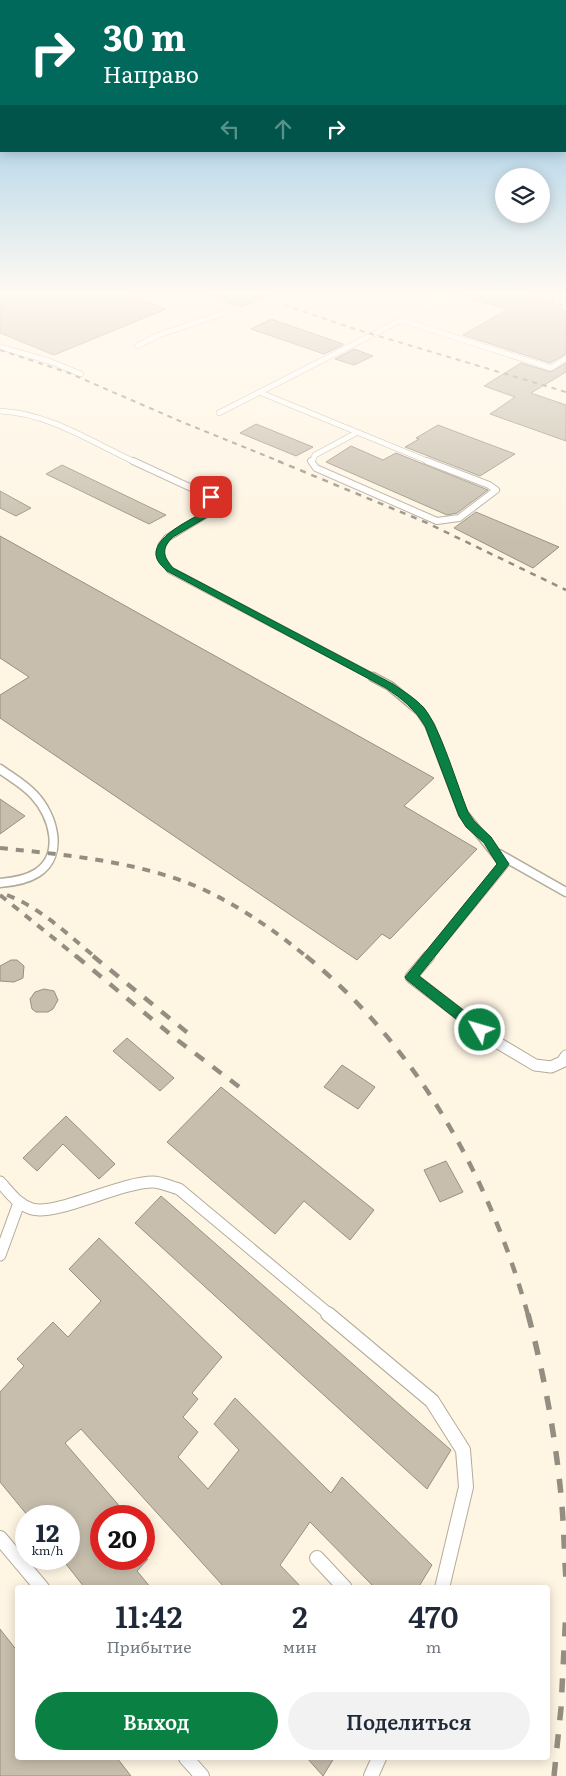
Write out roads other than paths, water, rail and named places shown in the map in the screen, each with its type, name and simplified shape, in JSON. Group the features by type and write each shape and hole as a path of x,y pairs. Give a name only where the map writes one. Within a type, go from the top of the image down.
{"lane":[{"path":"219,413 291,376"},
{"path":"259,392 356,433 489,485 496,490 459,518 437,521 316,468 312,464 311,461 315,456 356,433"},
{"path":"0,411 20,412 39,417 211,497 215,503 212,511 163,542 160,553 161,560 170,570 390,686 408,699 420,711 430,726 463,814 470,824 488,840 504,864 411,977 494,1040 534,1065 551,1067 562,1062 566,1056"},
{"path":"0,769 34,795 49,817 53,834 52,854 42,870 32,876 14,882 0,883"},
{"path":"498,854 566,892"},
{"path":"0,1182 19,1204 47,1210 121,1187 154,1182 179,1189 432,1401 463,1450 466,1487 443,1585"},
{"path":"0,1256 19,1204"},
{"path":"0,1538 39,1585"},
{"path":"316,1558 342,1585"},
{"path":"188,1760 202,1776"},
{"path":"371,1776 378,1760"}],"railway":[{"path":"76,376 281,462"},
{"path":"512,376 566,392"},
{"path":"278,461 425,522 566,590"},
{"path":"0,848 100,860 174,878 213,894 241,910 282,937 307,957"},
{"path":"0,895 77,957"},
{"path":"7,895 42,914 95,957"},
{"path":"76,956 176,1039 246,1092"},
{"path":"93,956 194,1038"},
{"path":"306,956 346,992 382,1031 415,1073 444,1118 470,1165 493,1214 512,1264 528,1315"},
{"path":"528,1314 544,1382 556,1449 562,1506 566,1580"},
{"path":"554,1776 561,1708 566,1610"}]}
